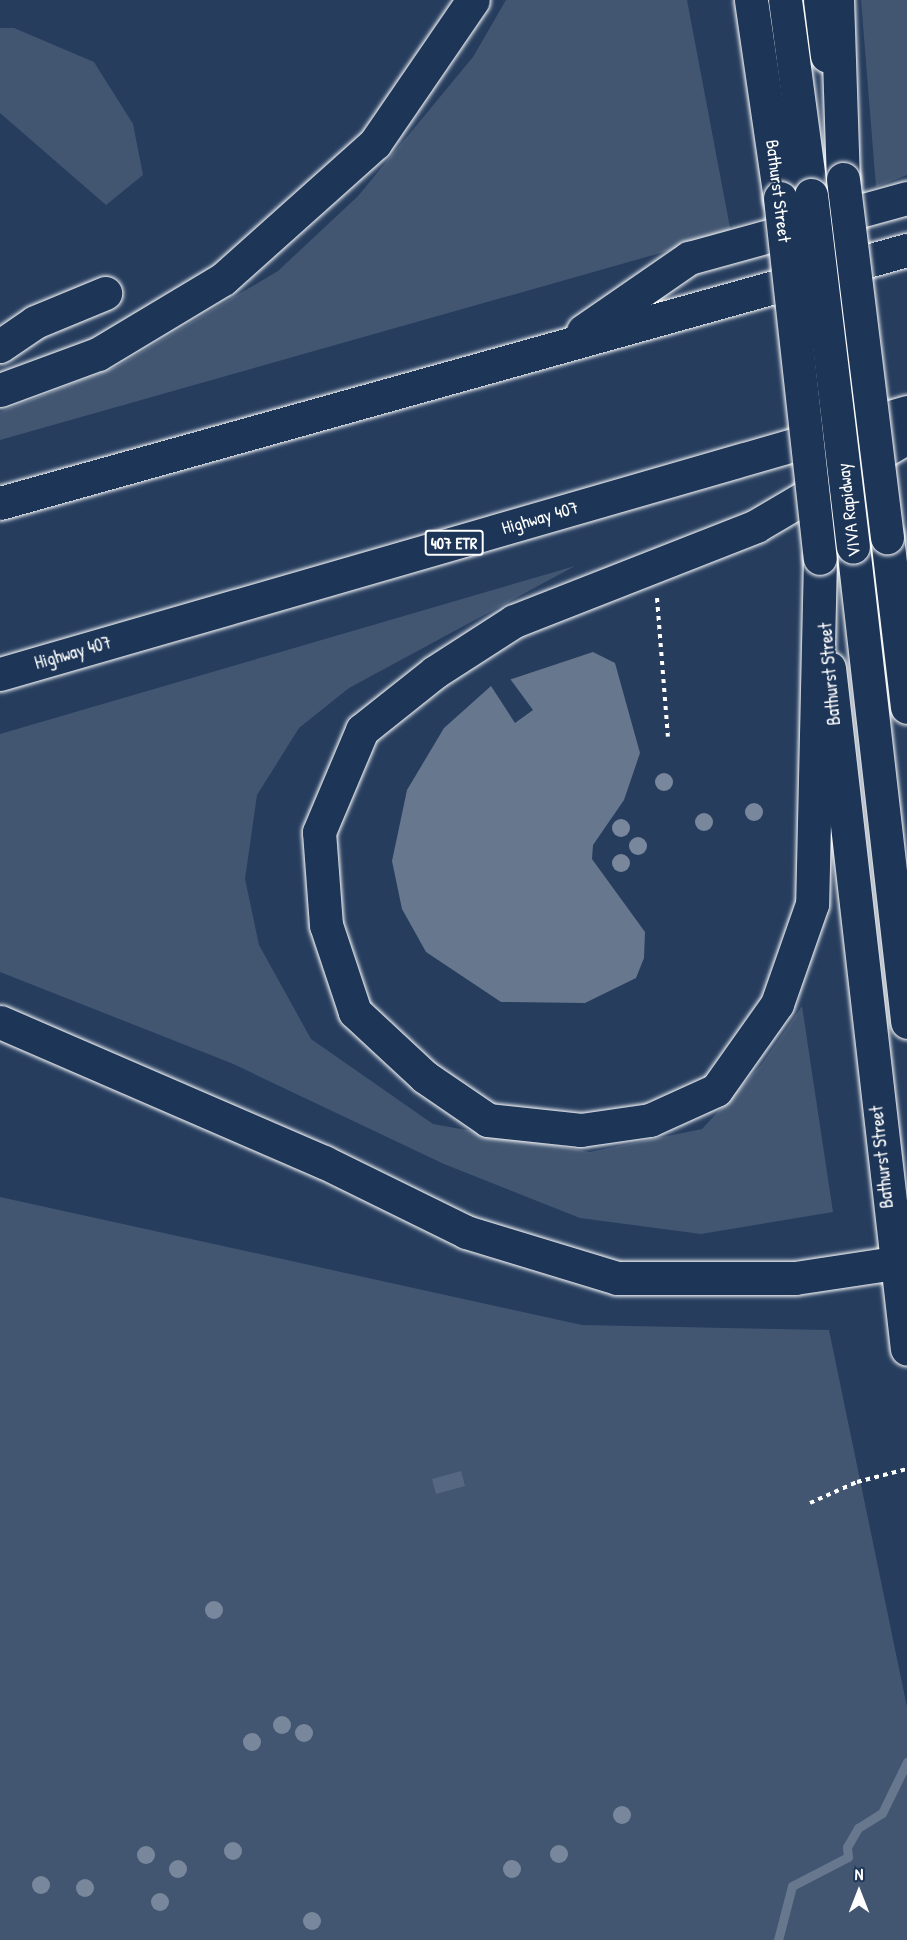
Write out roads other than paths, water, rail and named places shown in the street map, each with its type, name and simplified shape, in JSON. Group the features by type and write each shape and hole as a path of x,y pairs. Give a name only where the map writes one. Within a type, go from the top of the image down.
{"main road":[{"path":"0,390 98,354 223,279 375,143 473,0"},
{"name":"Bathurst Street","path":"751,0 796,196 820,558 900,1262 907,1349"},
{"name":"VIVA Rapidway","path":"784,0 796,196 853,546 907,1022"},
{"path":"820,0 907,707"},
{"path":"837,0 843,179"},
{"path":"560,347 689,258 907,198"},
{"path":"0,503 907,250"},
{"path":"0,346 35,322 105,293"},
{"name":"Highway 407","path":"0,674 907,412"},
{"path":"820,558 812,904 777,1004 716,1090 650,1120 581,1130 488,1120 425,1077 355,1012 326,925 319,832 362,730 426,679 514,621 756,526 907,437"},
{"path":"0,1022 302,1153 466,1232 617,1278 795,1278 900,1262"}],"waterway":[{"path":"778,1940 792,1886 848,1857 847,1847 858,1828 882,1813 907,1762"}]}
